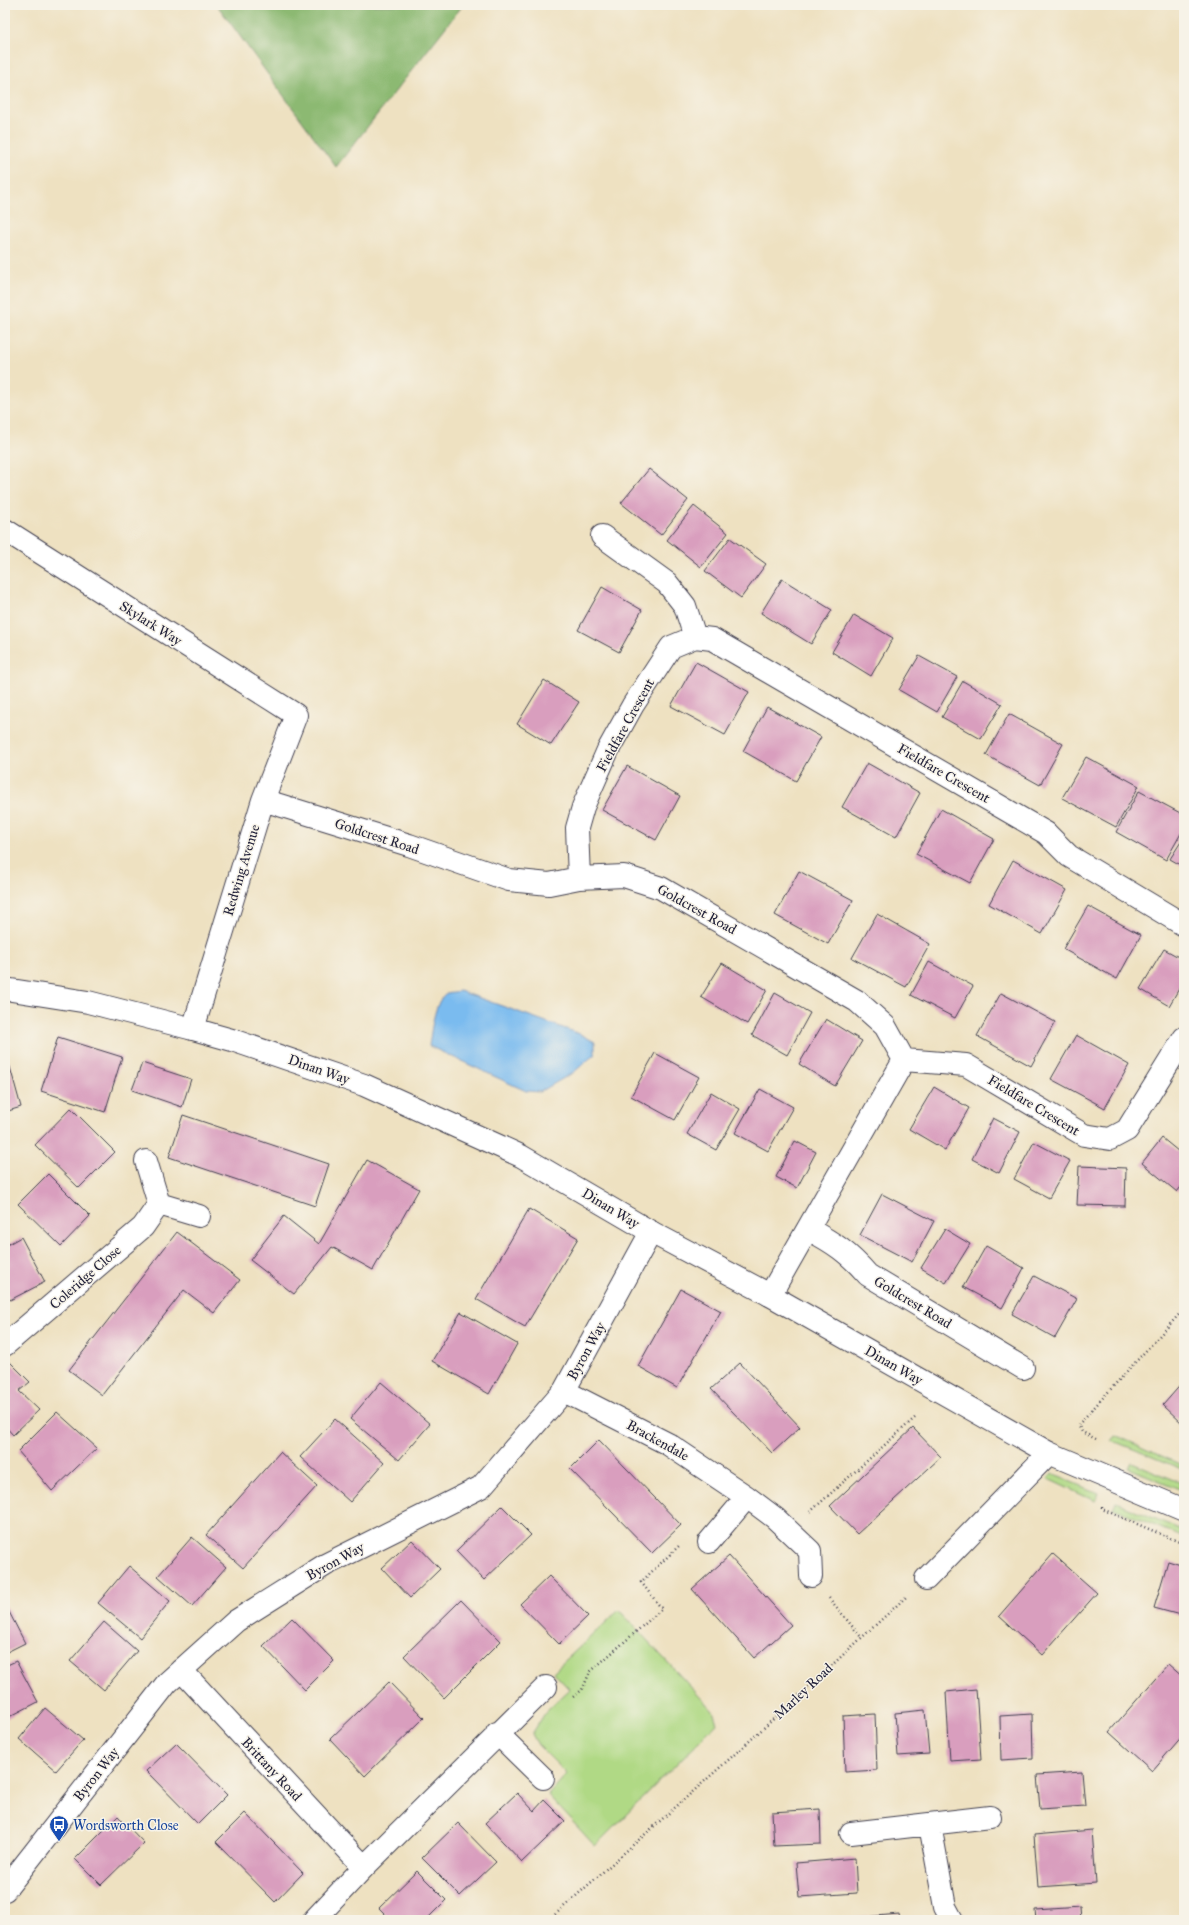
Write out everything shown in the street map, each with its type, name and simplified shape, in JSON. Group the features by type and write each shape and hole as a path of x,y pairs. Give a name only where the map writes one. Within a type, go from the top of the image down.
{"street":[{"name":"Skylark Way","path":"5,530 296,715"},
{"path":"602,536 667,583 685,606 694,637"},
{"name":"Fieldfare Crescent","path":"579,878 577,828 583,807 608,750 633,705 671,646 694,637 712,639 930,764 1046,833 1069,856 1184,925"},
{"name":"Redwing Avenue","path":"193,1029 263,800 296,715"},
{"name":"Goldcrest Road","path":"263,800 409,845 509,880 548,884 579,878 624,876 661,888 857,1000 885,1026 904,1060"},
{"name":"Dinan Way","path":"5,989 88,1002 193,1029 232,1040 364,1085 521,1156 651,1232 770,1295 1049,1453 1184,1510"},
{"name":"Fieldfare Crescent","path":"904,1060 966,1065 1084,1135 1110,1139 1127,1130 1184,1038"},
{"path":"770,1295 904,1060"},
{"path":"146,1161 159,1204 199,1216"},
{"name":"Coleridge Close","path":"5,1345 143,1227 159,1204"},
{"name":"Goldcrest Road","path":"808,1229 834,1243 852,1257 868,1275 1023,1368"},
{"name":"Byron Way","path":"5,1890 167,1683 236,1621 325,1565 481,1487 564,1391 651,1232"},
{"name":"Brackendale","path":"564,1391 668,1444 747,1497 790,1531 810,1551 811,1576"},
{"path":"926,1579 1049,1453"},
{"path":"709,1542 747,1497"},
{"name":"Brittany Road","path":"181,1670 364,1867"},
{"path":"314,1920 364,1867 497,1733 546,1687"},
{"path":"497,1733 542,1778"},
{"path":"851,1833 990,1817"},
{"path":"930,1825 945,1907 952,1920"}],"path":[{"path":"1102,1442 1082,1432 1078,1425 1184,1309"},
{"path":"790,1531 917,1416"},
{"path":"1102,1509 1184,1544"},
{"path":"570,1694 573,1697 582,1690 590,1672 662,1610 641,1582 686,1538 699,1552 709,1542"},
{"path":"811,1576 861,1637"},
{"name":"Marley Road","path":"549,1920 744,1746 861,1637 926,1579"}],"green space":[{"path":"217,5 463,5 336,167"},
{"path":"1115,1435 1184,1466 1184,1470 1111,1440"},
{"path":"1132,1462 1184,1484 1184,1491 1129,1468"},
{"path":"1052,1474 1098,1493 1095,1501 1048,1479"},
{"path":"1116,1502 1184,1531 1184,1538 1113,1508"},
{"path":"619,1610 713,1711 717,1723 595,1846 548,1795 567,1774 538,1745 532,1734 547,1710 569,1689 553,1672"}],"water":[{"path":"460,991 580,1034 595,1042 595,1054 574,1072 540,1092 526,1091 429,1046 434,1018 441,998 446,993"}],"building":[{"path":"649,469 688,500 661,535 621,503"},
{"path":"694,506 728,533 701,567 667,540"},
{"path":"730,538 766,564 741,598 705,571"},
{"path":"782,579 832,610 811,644 761,613"},
{"path":"602,587 642,610 619,652 578,630"},
{"path":"854,615 893,638 871,676 832,652"},
{"path":"919,656 957,677 937,712 899,690"},
{"path":"696,662 749,692 725,735 671,706"},
{"path":"544,680 579,702 551,745 517,724"},
{"path":"963,681 1002,704 981,739 942,717"},
{"path":"767,707 821,737 796,781 743,751"},
{"path":"1009,714 1063,744 1040,785 986,755"},
{"path":"1086,757 1139,786 1116,827 1062,798"},
{"path":"867,763 920,793 896,837 842,807"},
{"path":"627,766 680,796 656,840 602,810"},
{"path":"1139,791 1184,815 1184,828 1166,860 1116,832"},
{"path":"941,809 994,839 970,883 916,854"},
{"path":"1184,837 1184,867 1170,859"},
{"path":"1013,860 1067,890 1042,934 989,904"},
{"path":"799,871 853,900 828,944 775,915"},
{"path":"1088,906 1141,935 1117,979 1063,949"},
{"path":"877,914 930,944 906,987 852,958"},
{"path":"1164,949 1184,960 1184,980 1169,1006 1140,989"},
{"path":"929,962 973,986 955,1018 911,995"},
{"path":"722,963 767,990 747,1024 701,997"},
{"path":"775,993 810,1013 787,1055 752,1035"},
{"path":"1001,993 1055,1022 1031,1066 977,1036"},
{"path":"826,1019 862,1041 835,1086 799,1064"},
{"path":"1076,1035 1129,1065 1105,1108 1051,1079"},
{"path":"58,1037 122,1057 105,1112 41,1091"},
{"path":"5,1049 21,1107 5,1112"},
{"path":"655,1053 699,1077 675,1120 631,1096"},
{"path":"142,1063 191,1079 182,1107 132,1090"},
{"path":"934,1087 969,1108 945,1150 909,1129"},
{"path":"760,1089 793,1107 768,1151 735,1133"},
{"path":"711,1092 740,1109 716,1150 687,1134"},
{"path":"71,1108 115,1152 79,1188 35,1145"},
{"path":"183,1115 329,1164 315,1206 169,1157"},
{"path":"993,1118 1020,1132 999,1173 972,1159"},
{"path":"1162,1138 1184,1156 1184,1183 1177,1192 1142,1163"},
{"path":"795,1141 816,1152 797,1188 776,1177"},
{"path":"1034,1142 1070,1161 1049,1198 1014,1179"},
{"path":"367,1160 419,1189 373,1270 332,1247 294,1294 250,1260 284,1216 319,1244"},
{"path":"1079,1166 1126,1168 1125,1206 1077,1205"},
{"path":"48,1174 90,1216 61,1246 18,1204"},
{"path":"882,1194 934,1221 912,1262 860,1235"},
{"path":"529,1209 578,1238 525,1327 476,1299"},
{"path":"945,1229 970,1244 946,1283 921,1268"},
{"path":"177,1232 240,1280 214,1313 184,1290 102,1395 69,1370"},
{"path":"21,1237 45,1282 10,1300 5,1292 5,1246"},
{"path":"986,1246 1024,1268 1002,1308 963,1287"},
{"path":"1034,1276 1077,1299 1055,1338 1012,1314"},
{"path":"681,1289 721,1311 677,1388 638,1366"},
{"path":"461,1312 517,1344 489,1394 432,1361"},
{"path":"9,1361 30,1382 19,1391 39,1410 13,1435 5,1426 5,1366"},
{"path":"740,1363 800,1427 772,1453 711,1389"},
{"path":"1184,1381 1184,1425 1163,1405"},
{"path":"381,1382 430,1424 399,1460 350,1419"},
{"path":"57,1412 97,1448 52,1491 18,1451"},
{"path":"335,1419 384,1463 350,1502 300,1457"},
{"path":"913,1428 941,1457 857,1534 830,1506"},
{"path":"599,1440 681,1525 652,1553 570,1469"},
{"path":"280,1452 317,1486 243,1568 206,1535"},
{"path":"502,1506 531,1535 484,1580 456,1551"},
{"path":"192,1537 226,1567 192,1606 158,1576"},
{"path":"412,1540 440,1569 410,1598 382,1568"},
{"path":"1053,1554 1097,1593 1042,1655 999,1616"},
{"path":"729,1556 791,1625 754,1658 692,1589"},
{"path":"1168,1561 1184,1566 1184,1616 1154,1608"},
{"path":"129,1566 170,1601 140,1638 98,1603"},
{"path":"549,1576 588,1616 559,1644 520,1604"},
{"path":"461,1600 501,1641 444,1698 404,1656"},
{"path":"5,1604 25,1643 5,1653"},
{"path":"292,1618 334,1661 305,1690 263,1646"},
{"path":"104,1622 137,1651 104,1690 70,1661"},
{"path":"16,1661 38,1702 5,1719 5,1666"},
{"path":"1168,1664 1184,1678 1184,1734 1152,1771 1109,1732"},
{"path":"389,1682 424,1718 365,1776 330,1739"},
{"path":"976,1689 981,1759 950,1761 946,1692"},
{"path":"45,1708 83,1740 56,1771 19,1739"},
{"path":"925,1710 929,1754 898,1756 895,1713"},
{"path":"875,1714 877,1770 845,1772 843,1716"},
{"path":"1032,1714 1033,1758 1001,1760 1000,1716"},
{"path":"176,1743 227,1795 198,1824 146,1771"},
{"path":"1082,1772 1085,1806 1040,1809 1037,1775"},
{"path":"517,1793 534,1811 544,1800 565,1821 522,1862 485,1823"},
{"path":"820,1809 821,1844 774,1846 772,1812"},
{"path":"245,1813 303,1873 275,1902 216,1842"},
{"path":"118,1816 144,1843 101,1885 75,1859"},
{"path":"458,1823 496,1862 460,1896 422,1858"},
{"path":"1092,1830 1096,1883 1038,1887 1034,1835"},
{"path":"855,1858 857,1893 799,1897 796,1863"},
{"path":"417,1871 446,1900 426,1920 391,1920 379,1908"},
{"path":"1080,1907 1081,1920 1036,1920 1035,1910"},
{"path":"899,1914 900,1920 843,1920 843,1919"}],"place":[{"name":"Wordsworth Close","path":"59,1842"}]}
